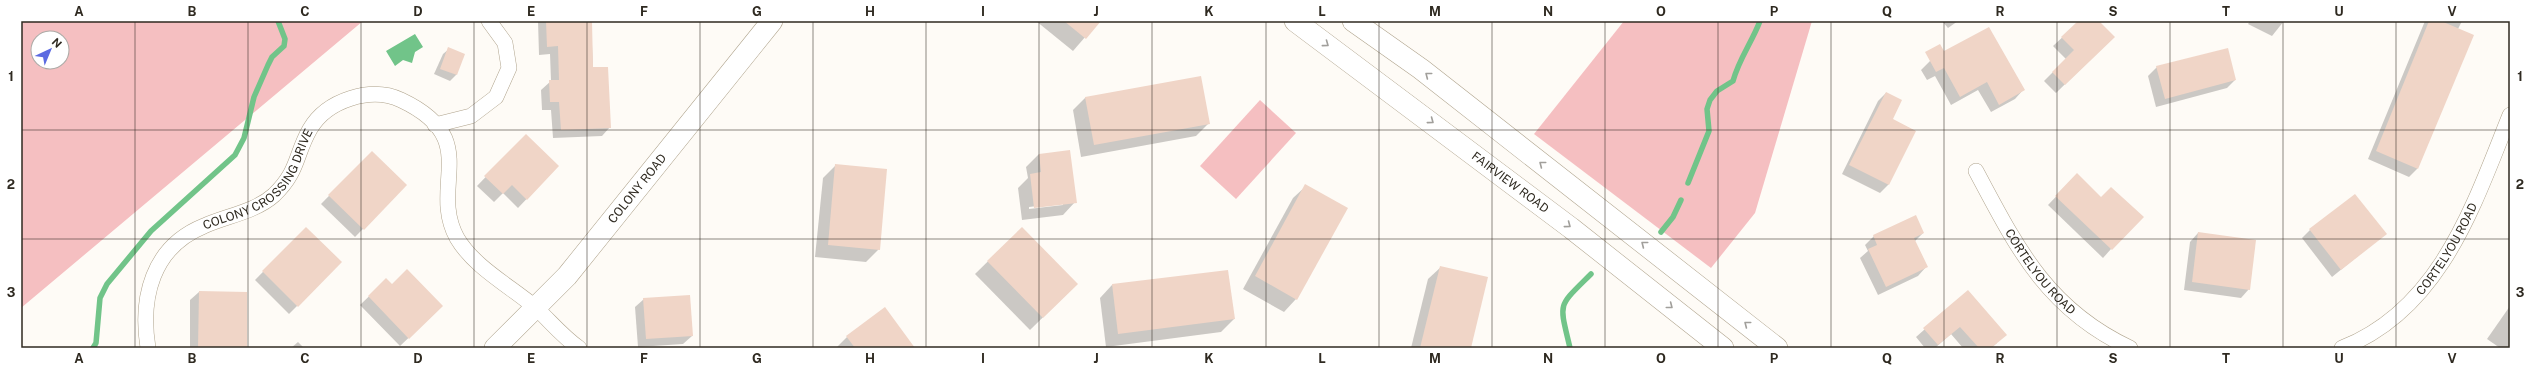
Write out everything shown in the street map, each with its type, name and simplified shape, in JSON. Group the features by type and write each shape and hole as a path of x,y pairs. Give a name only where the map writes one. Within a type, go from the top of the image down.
{"main road":[{"name":"COLONY ROAD","path":"495,348 572,270 772,21"},
{"name":"FAIRVIEW ROAD","path":"1295,21 1553,214 1723,348"},
{"path":"1353,21 1421,69 1777,348"}],"street":[{"path":"435,125 471,116 496,97 509,68 505,43 489,21"},
{"name":"COLONY CROSSING DRIVE","path":"148,348 144,323 148,288 162,260 175,245 193,231 252,208 273,195 294,170 310,128 331,107 360,96 389,96 418,109 435,125 447,144 450,156 449,210 458,238 469,255 536,308 579,348"},
{"name":"CORTELYOU ROAD","path":"2342,348 2393,316 2420,291 2436,272 2466,223 2510,115"},
{"name":"CORTELYOU ROAD","path":"1976,171 2011,237 2036,274 2061,302 2090,326 2130,348"}],"shaded area":[{"path":"21,21 363,21 21,308"},
{"path":"1624,21 1812,21 1755,213 1711,268 1534,134"},
{"path":"415,34 423,47 415,52 412,63 403,60 395,66 386,51"},
{"path":"1260,100 1296,133 1236,199 1200,166"}],"building":[{"path":"546,21 592,21 593,67 608,67 611,128 561,130 559,102 550,102 549,80 559,80 558,46 547,47"},
{"path":"1064,21 1101,21 1086,39"},
{"path":"2078,21 2099,21 2115,37 2065,85 2052,72 2074,50 2061,37"},
{"path":"2429,21 2441,21 2474,35 2418,169 2376,151"},
{"path":"1989,27 2025,90 1999,105 1987,82 1960,97 1944,68 1936,72 1925,52 1940,44 1944,51"},
{"path":"448,47 465,54 457,75 440,69"},
{"path":"2228,48 2236,80 2165,99 2156,66"},
{"path":"1201,76 1210,124 1094,145 1085,97"},
{"path":"1886,92 1902,100 1893,119 1916,131 1889,185 1849,165"},
{"path":"526,134 559,166 527,200 512,185 503,194 484,176"},
{"path":"1070,150 1077,203 1034,208 1030,174 1041,172 1039,154"},
{"path":"372,151 407,185 364,230 328,195"},
{"path":"835,164 887,169 880,250 828,245"},
{"path":"2077,173 2101,197 2111,187 2144,217 2112,250 2055,196"},
{"path":"1305,184 1348,208 1297,300 1255,276"},
{"path":"2355,194 2387,234 2341,270 2309,229"},
{"path":"1916,215 1924,233 1914,238 1928,267 1886,287 1868,249 1877,245 1873,235"},
{"path":"306,227 342,262 298,307 262,271"},
{"path":"1022,227 1078,284 1043,318 987,261"},
{"path":"2198,232 2256,240 2250,290 2192,282"},
{"path":"1440,266 1488,277 1471,348 1420,348"},
{"path":"407,269 443,306 409,339 368,296 386,278 392,284"},
{"path":"1228,270 1235,319 1118,334 1112,284"},
{"path":"1968,290 2007,335 1991,348 1979,348 1960,327 1938,345 1923,328"},
{"path":"199,291 247,292 247,348 198,348"},
{"path":"690,295 693,336 646,339 643,298"},
{"path":"885,307 915,348 855,348 846,336"}],"waterway":[{"path":"93,348 96,343 100,298 107,284 151,231 235,155 244,138 254,97 268,65 272,57 284,46 285,39 278,21"},
{"path":"1688,183 1709,131 1707,109 1710,100 1717,91 1733,81 1760,21"},
{"path":"1661,232 1673,217 1681,200"},
{"path":"1570,348 1564,321 1564,306 1572,293 1591,274"}]}
